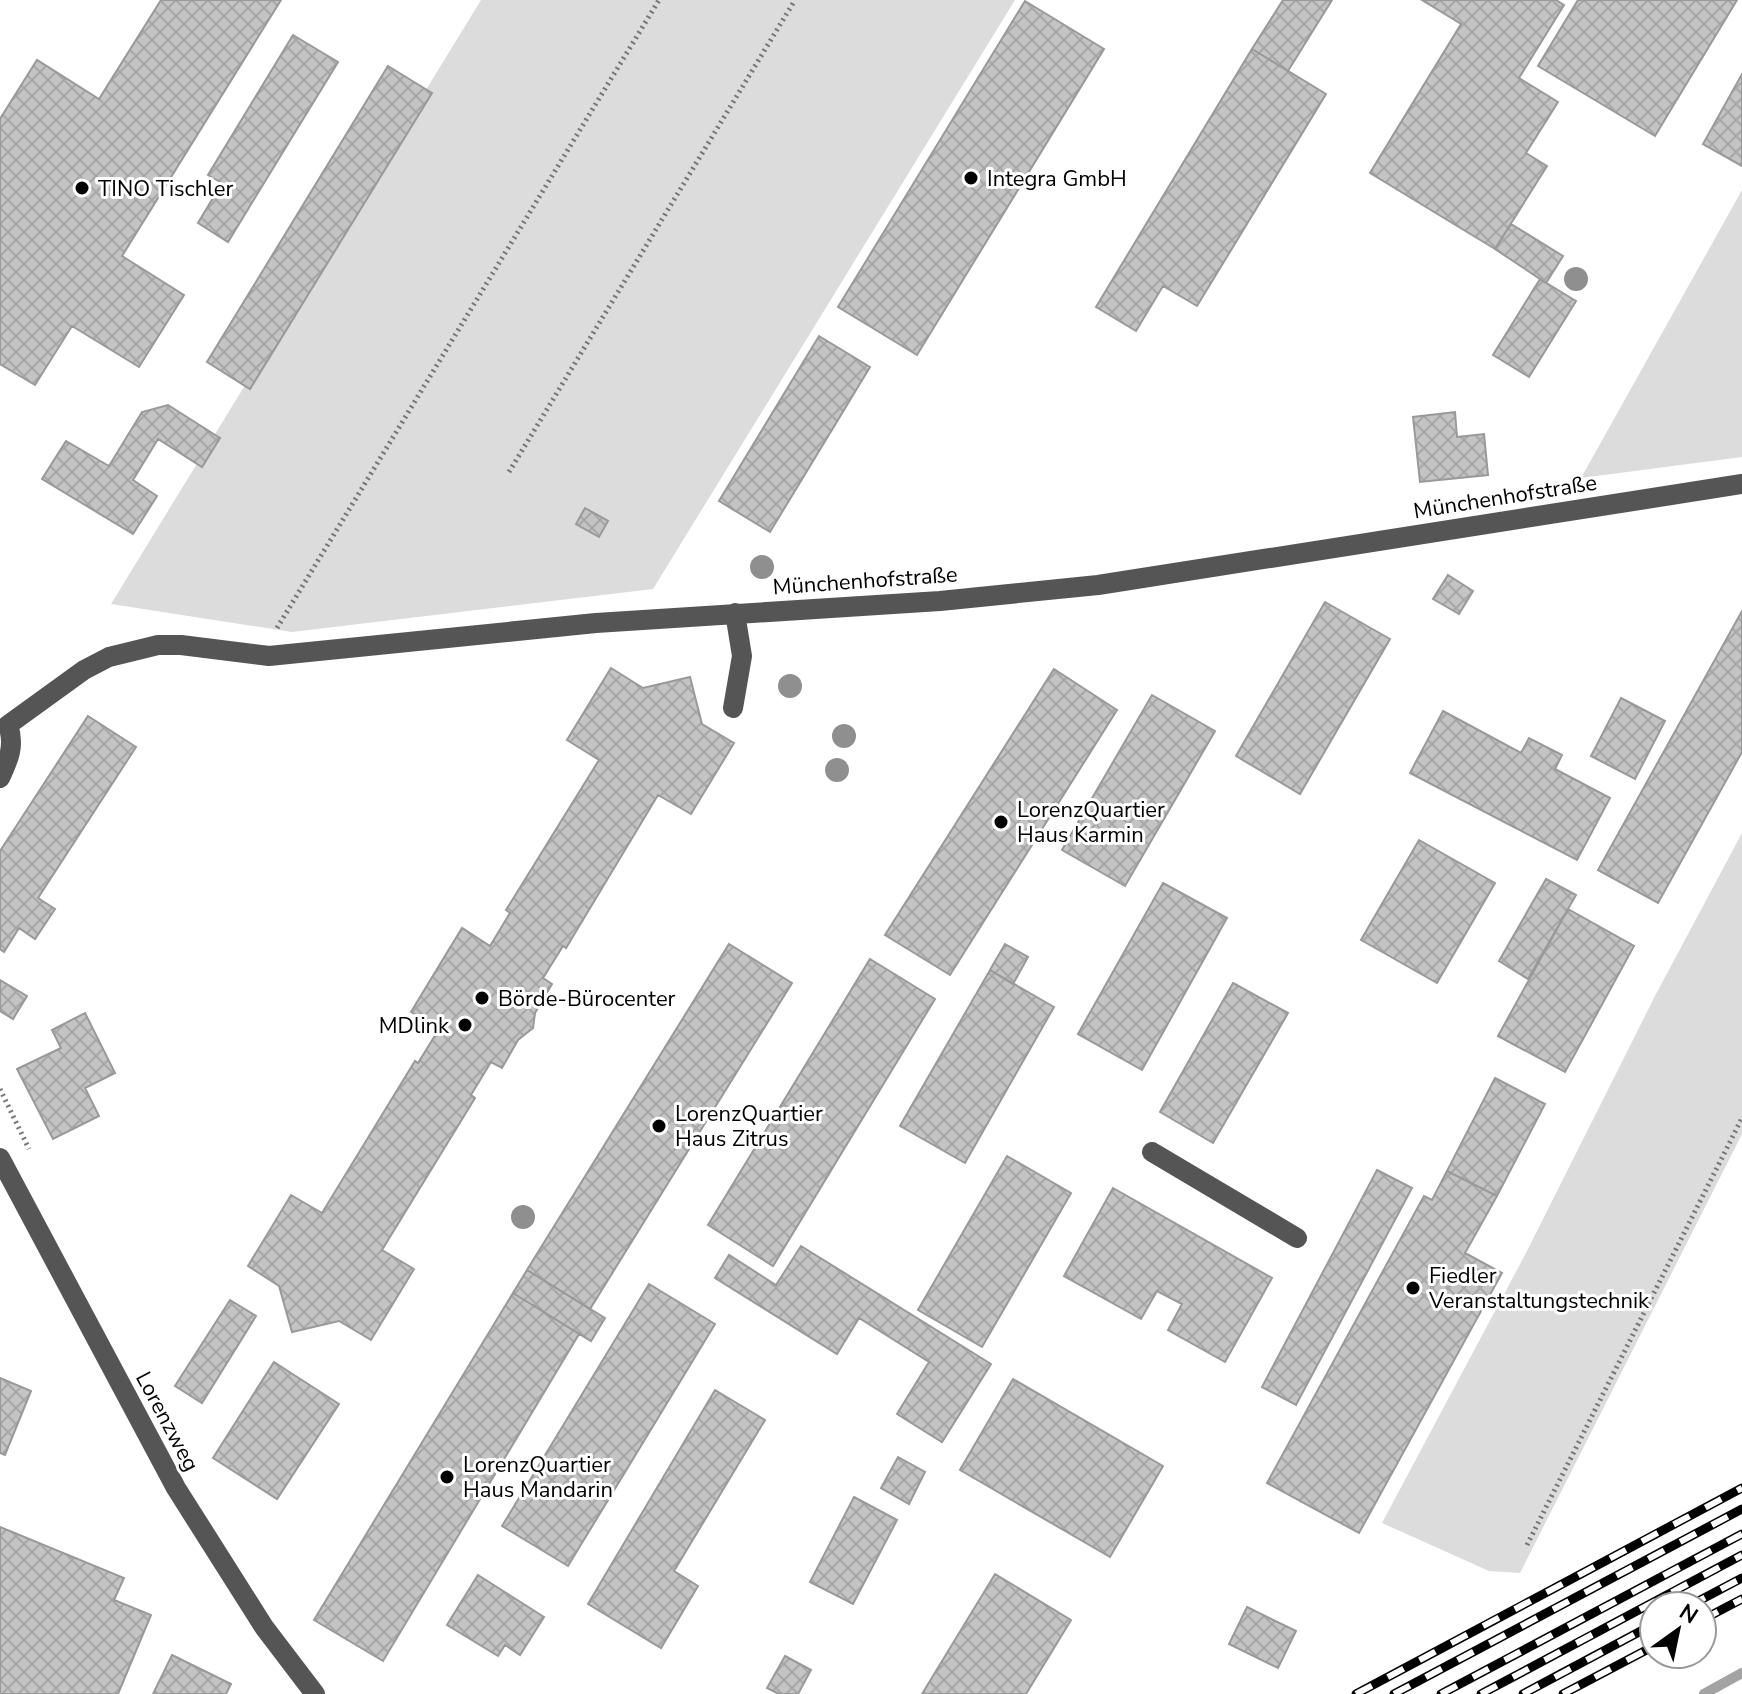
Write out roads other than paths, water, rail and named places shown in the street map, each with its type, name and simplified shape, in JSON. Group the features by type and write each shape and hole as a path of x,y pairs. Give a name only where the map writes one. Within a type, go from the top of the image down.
{"street":[{"name":"Münchenhofstraße","path":"0,778 11,753 11,734 4,719 84,670 121,652 158,645 261,655 315,653 596,623 940,601 1098,585 1742,484"},
{"path":"733,708 742,656 735,613"},
{"path":"1152,1152 1297,1238"},
{"name":"Lorenzweg","path":"0,1158 169,1477 264,1627 315,1694"}],"waterway":[{"path":"1704,1694 1742,1673"}],"railway":[{"path":"1356,1694 1742,1488"},
{"path":"1394,1694 1742,1509"},
{"path":"1441,1694 1742,1534"},
{"path":"1481,1694 1742,1555"},
{"path":"1718,1591 1742,1578"},
{"path":"1718,1612 1742,1599"},
{"path":"1523,1694 1638,1633"},
{"path":"1563,1694 1638,1654"}],"place":[{"name":"Integra GmbH","path":"971,178"},
{"name":"TINO Tischler","path":"82,188"},
{"name":"LorenzQuartier Haus Karmin","path":"1001,822"},
{"name":"Börde-Bürocenter","path":"482,998"},
{"name":"MDlink","path":"465,1025"},
{"name":"LorenzQuartier Haus Zitrus","path":"659,1126"},
{"name":"Fiedler Veranstaltungstechnik","path":"1413,1288"},
{"name":"LorenzQuartier Haus Mandarin","path":"447,1477"}]}
